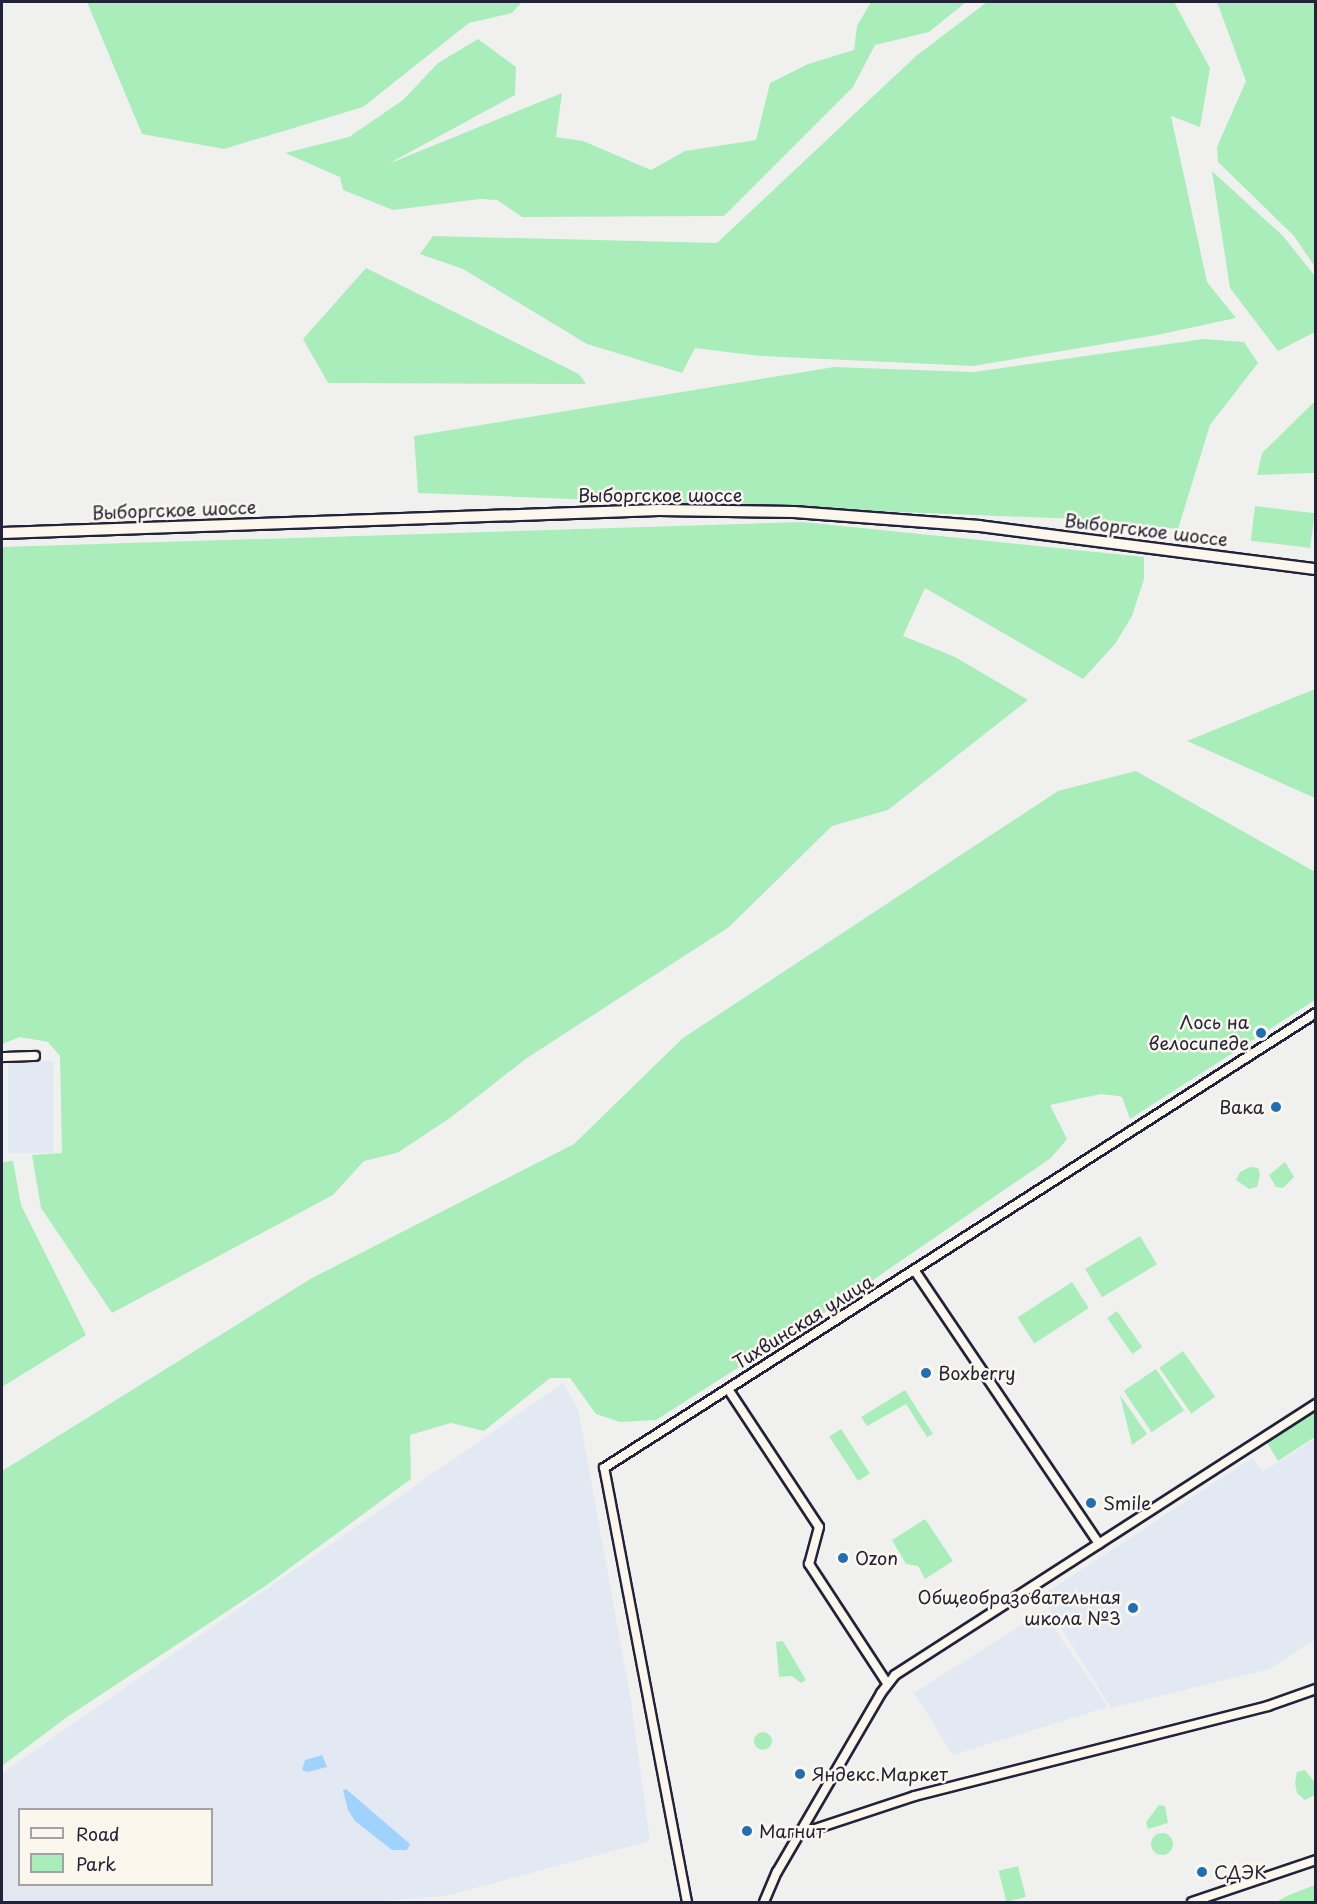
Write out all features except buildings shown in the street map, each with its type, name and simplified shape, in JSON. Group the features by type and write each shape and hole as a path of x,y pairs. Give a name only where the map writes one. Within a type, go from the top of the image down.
{"main road":[{"name":"Выборгское шоссе","path":"2,533 659,510 794,512 979,525 1316,569"}],"street":[{"name":"Тихвинская улица","path":"887,1683 809,1564 819,1527 728,1389 1316,1013"},
{"path":"2,1057 35,1056"},
{"path":"915,1271 1099,1544"},
{"path":"687,1902 604,1468 728,1389"},
{"path":"764,1902 803,1828 887,1683 1316,1404"},
{"path":"803,1828 815,1829 915,1796 1268,1706 1316,1689"},
{"path":"1192,1902 1316,1860"}],"shaded area":[{"path":"8,1061 53,1061 53,1153 8,1153"},
{"path":"563,1383 578,1408 631,1701 650,1841 446,1896 371,1902 2,1902 2,1773"},
{"path":"1315,1439 1315,1639 1270,1669 1111,1708 1041,1596 1252,1458 1263,1472"},
{"path":"1043,1611 1108,1707 953,1755 914,1693"}],"green space":[{"path":"87,2 522,2 512,13 469,23 363,107 224,149 142,134"},
{"path":"871,2 966,2 929,32 875,45 853,87 724,216 522,217 497,200 480,199 393,210 343,190 340,177 285,153 349,137 403,100 438,63 478,39 516,67 515,95 388,164 562,93 556,137 583,141 651,170 685,151 756,140 770,83 808,64 854,50 857,26"},
{"path":"987,2 1174,2 1210,68 1200,127 1171,116 1207,282 1236,318 1157,335 973,366 760,356 695,348 682,373 587,344 463,269 420,254 433,236 717,243 916,56"},
{"path":"1217,2 1315,2 1315,267 1294,236 1218,162 1217,147 1246,81"},
{"path":"1212,171 1283,236 1315,276 1315,332 1278,351 1230,288"},
{"path":"366,268 579,374 586,384 328,383 303,339"},
{"path":"1203,339 1244,342 1258,363 1210,425 1178,529 1078,519 418,493 414,436 834,367 974,372"},
{"path":"1315,401 1315,473 1257,475 1262,453"},
{"path":"1255,506 1315,513 1310,548 1251,541"},
{"path":"803,522 1144,557 1144,579 1132,616 1115,644 1083,679 925,588 903,636 955,657 1028,700 888,810 832,826 729,927 527,1058 450,1118 397,1153 364,1161 333,1195 112,1313 41,1208 32,1155 62,1153 60,1056 48,1042 20,1037 2,1044 2,547"},
{"path":"1315,689 1315,798 1187,741"},
{"path":"1136,771 1315,872 1315,1000 1130,1119 1122,1097 1118,1096 1101,1094 1050,1105 1067,1139 1051,1158 835,1306 656,1420 620,1422 596,1414 570,1378 550,1378 484,1431 451,1423 410,1435 411,1479 264,1587 67,1717 2,1766 2,1471 312,1278 574,1144 683,1038 1058,791"},
{"path":"13,1161 21,1205 86,1335 2,1387 2,1162"},
{"path":"1285,1162 1294,1177 1283,1188 1276,1187 1269,1175"},
{"path":"1250,1167 1258,1168 1260,1174 1257,1187 1249,1189 1236,1180 1240,1172"},
{"path":"1140,1236 1157,1264 1102,1297 1085,1269"},
{"path":"1072,1282 1089,1308 1034,1343 1017,1317"},
{"path":"1117,1311 1142,1347 1132,1354 1107,1318"},
{"path":"1183,1351 1215,1397 1191,1414 1159,1368"},
{"path":"1156,1369 1184,1410 1152,1432 1124,1391"},
{"path":"905,1390 933,1434 927,1437 906,1404 867,1426 861,1417"},
{"path":"1120,1395 1147,1434 1132,1445"},
{"path":"1315,1410 1315,1437 1278,1461 1266,1441"},
{"path":"841,1429 870,1473 858,1481 829,1437"},
{"path":"925,1519 953,1561 925,1579 918,1566 906,1564 892,1540"},
{"path":"783,1641 806,1680 801,1683 792,1676 779,1677 776,1642"},
{"path":"759,1732 767,1732 772,1737 770,1748 759,1750 754,1745 754,1737"},
{"path":"1305,1770 1316,1784 1315,1795 1305,1800 1297,1793 1295,1783 1297,1772"},
{"path":"1159,1805 1165,1806 1168,1823 1148,1829 1146,1822"},
{"path":"1162,1833 1170,1836 1173,1844 1170,1852 1162,1855 1154,1852 1151,1844 1154,1836"},
{"path":"1018,1866 1026,1897 1006,1902 999,1871"},
{"path":"1315,1885 1315,1902 1276,1902 1289,1895"}],"water":[{"path":"322,1755 327,1767 307,1772 302,1770 305,1760"},
{"path":"346,1789 410,1844 407,1850 392,1850 355,1821 348,1810 343,1790"}],"place":[{"name":"Лось на велосипеде","path":"1261,1033"},
{"name":"Вака","path":"1276,1107"},
{"name":"Boxberry","path":"926,1373"},
{"name":"Smile","path":"1091,1503"},
{"name":"Ozon","path":"843,1558"},
{"name":"Общеобразовательная школа №3","path":"1133,1608"},
{"name":"Яндекс.Маркет","path":"800,1774"},
{"name":"Магнит","path":"747,1831"},
{"name":"СДЭК","path":"1202,1872"}]}
